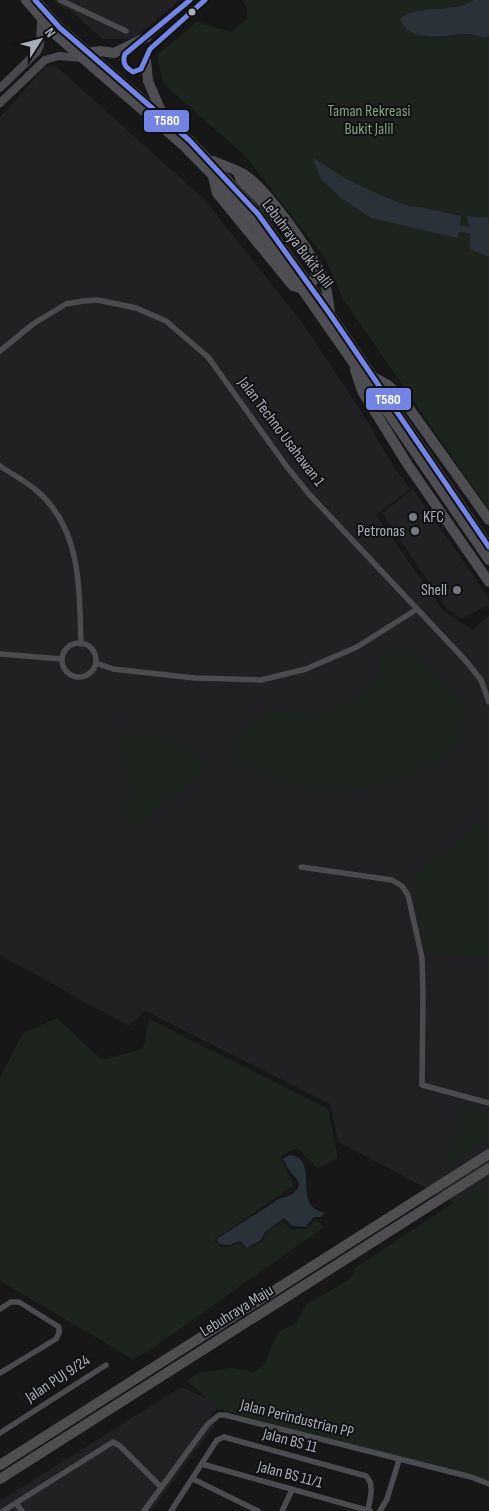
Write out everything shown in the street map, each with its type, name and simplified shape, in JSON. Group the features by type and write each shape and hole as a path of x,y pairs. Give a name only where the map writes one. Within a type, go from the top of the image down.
{"highway":[{"name":"Lebuhraya Bukit Jalil","path":"26,0 41,19 165,120 208,159 263,221 330,314 489,548"},
{"name":"Lebuhraya Bukit Jalil","path":"35,0 84,55 212,174 267,238 489,559"},
{"path":"84,55 100,51 114,53 147,37"},
{"path":"146,60 148,81 165,120"},
{"path":"208,159 246,175 258,186 288,223 306,248 325,284 330,314"},
{"path":"212,174 217,193 293,286 299,289 304,288 312,283 316,273 312,263 267,207 241,180 237,171"},
{"path":"350,356 362,391 408,466 486,578"},
{"path":"372,376 388,385 401,397 489,520"},
{"path":"468,551 481,552 489,548"},
{"name":"Lebuhraya Maju","path":"0,1465 489,1154"},
{"name":"Lebuhraya Maju","path":"0,1479 489,1168"}],"main road":[{"path":"0,88 37,52 40,45 41,19"},
{"path":"0,103 45,60 59,56 84,55"},
{"path":"468,551 479,559 489,559"},
{"path":"486,578 484,567 489,559"}],"street":[{"path":"60,0 126,31"},
{"path":"190,0 125,54 123,60 126,68 133,72 141,69 150,49 205,0"},
{"name":"Jalan Techno Usahawan 1","path":"0,351 41,319 66,304 98,300 136,308 166,321 208,356 309,494 466,661 481,680 489,702"},
{"path":"0,466 36,490 60,516 73,545 78,570 81,644"},
{"path":"96,664 113,669 195,678 261,680 306,669 357,647 417,608"},
{"path":"81,644 91,648 96,664 90,673 80,677 69,674 65,670 62,659 66,649 71,645 81,644"},
{"path":"0,654 62,659"},
{"path":"301,867 392,880 402,886 408,895 422,958 422,1085 489,1103"},
{"path":"0,1309 11,1302 19,1302 59,1327 56,1339 0,1373"},
{"name":"Jalan PUJ 9/24","path":"0,1433 106,1365"},
{"name":"Jalan Perindustrian PP","path":"144,1511 207,1425 219,1415 399,1460"},
{"name":"Jalan BS 11","path":"171,1511 217,1440 224,1437 366,1476 372,1485 369,1510"},
{"path":"3,1511 113,1442 120,1446 161,1487"},
{"path":"380,1511 387,1499 399,1460 470,1477 489,1484"},
{"name":"Jalan BS 11/1","path":"202,1464 369,1510"},
{"path":"193,1479 258,1511"},
{"path":"282,1511 292,1490"},
{"path":"16,1503 22,1511"}],"shaded area":[{"path":"54,0 180,0 134,39 102,39 72,11 58,5"},
{"path":"474,0 489,0 489,37 470,34 421,35 412,33 400,19 407,14 457,7"},
{"path":"46,66 57,67 205,200 303,324 410,489 376,515 442,609 472,630 489,616 489,1221 338,1142 330,1104 145,1011 129,1026 0,955 0,117"},
{"path":"313,158 348,180 394,201 408,206 461,216 458,238 371,218 339,196 320,178"},
{"path":"467,216 489,218 489,257 470,249 470,230"},
{"path":"413,489 489,598 489,605 461,619 447,609 382,513"},
{"path":"290,1155 298,1158 303,1163 309,1202 315,1209 324,1213 321,1217 314,1217 305,1227 292,1226 284,1218 265,1232 261,1240 247,1248 240,1241 229,1245 219,1244 217,1239 279,1199 292,1195 298,1188 299,1182 283,1159"},
{"path":"181,1387 225,1406 210,1412 214,1426 151,1511 0,1511 0,1501"}],"green space":[{"name":"Taman Rekreasi Bukit Jalil","path":"242,0 489,0 489,510 343,299 325,258 245,156 163,83 157,55 197,22 231,32 247,19 247,8"},
{"path":"406,648 432,666 465,706 459,742 435,770 426,761 418,764 416,777 358,789 311,789 276,779 234,760 239,731 270,711 318,714 353,702 378,678 382,654"},
{"path":"121,732 133,737 153,733 210,761 145,821 130,830 122,811 132,786 123,754 114,736"},
{"path":"478,825 489,826 489,956 427,955 415,891 415,875 431,860 454,848"},
{"path":"57,1018 102,1060 143,1049 149,1019 328,1109 338,1158 317,1168 297,1148 280,1156 294,1185 214,1240 223,1247 239,1243 248,1249 263,1241 266,1232 283,1221 291,1229 306,1229 316,1220 324,1227 147,1352 133,1359 0,1281 0,1078 23,1033"},
{"path":"464,1104 489,1111 489,1137 445,1168"},
{"path":"477,1187 489,1195 489,1483 219,1409 187,1381 198,1373 231,1368 254,1372 264,1365 278,1332 296,1323 306,1305 351,1278 355,1268"}],"waterway":[{"path":"459,229 470,230"}],"transit line":[{"name":"T580","path":"35,0 60,28 189,140 258,214 330,314 489,547"},
{"name":"T580","path":"190,0 125,54 124,62 128,68 133,72 141,69 150,49 205,0"}],"place":[{"name":"KFC","path":"413,517"},
{"name":"Petronas","path":"415,531"},
{"name":"Shell","path":"457,590"}]}
